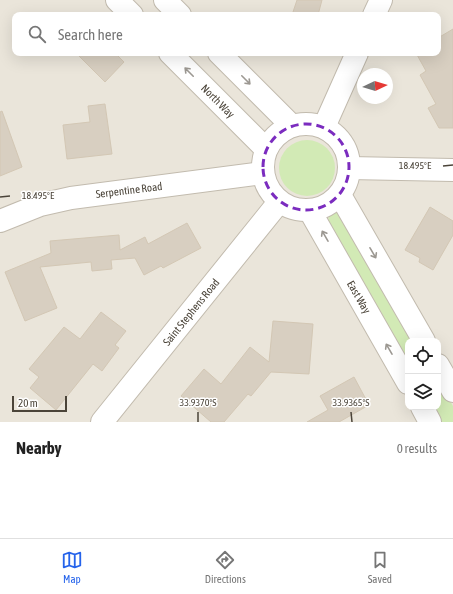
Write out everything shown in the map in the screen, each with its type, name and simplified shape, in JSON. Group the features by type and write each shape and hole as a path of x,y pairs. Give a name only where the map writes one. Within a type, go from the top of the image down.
{"street":[{"path":"117,0 129,12"},
{"path":"165,0 177,12"},
{"path":"375,12 381,0"},
{"name":"North Way","path":"173,56 266,149"},
{"path":"222,56 291,125"},
{"path":"324,127 356,56"},
{"path":"308,123 324,127 338,137 346,151 349,168 347,182 340,194 327,205 310,211 294,209 279,202 268,189 262,173 262,161 266,149 272,139 291,125 308,123"},
{"path":"349,168 453,170"},
{"name":"Serpentine Road","path":"0,221 40,205 71,198 262,173"},
{"path":"340,194 422,338"},
{"name":"Saint Stephens Road","path":"102,422 279,202"},
{"name":"East Way","path":"310,211 405,378"},
{"path":"441,370 453,391"},
{"path":"424,410 430,422"}],"highlighted area":[{"path":"308,123 324,127 338,137 346,151 349,168 347,182 340,195 327,205 310,211 294,209 279,202 268,189 262,173 266,149 281,131 291,125"}],"shaded area":[{"path":"0,0 453,0 453,422 0,422"}],"green space":[{"path":"307,140 318,142 327,148 333,157 335,168 333,179 327,188 318,194 307,196 296,194 287,188 281,179 279,168 281,157 287,148 296,142"},
{"path":"334,211 337,211 414,338 405,338 405,359 328,221 329,215"},
{"path":"441,385 453,406 453,422 441,422 434,410 441,410"}],"building":[{"path":"297,0 322,0 319,12 293,12"},
{"path":"453,29 453,128 439,128 428,108 436,104 420,75 426,71 418,56 441,56 441,36"},
{"path":"79,56 118,56 124,62 105,82"},
{"path":"105,104 112,154 67,159 63,125 90,122 88,106"},
{"path":"2,111 22,167 0,176 0,112"},
{"path":"430,207 453,221 453,235 433,270 419,262 420,258 405,250"},
{"path":"187,223 201,248 163,268 161,266 144,275 135,258 111,260 112,269 92,271 91,262 40,267 57,308 25,321 5,272 51,253 50,241 119,235 120,250 145,237 148,244"},
{"path":"101,312 126,331 115,345 119,348 102,371 93,364 56,410 30,388 39,377 29,369 64,327 80,339"},
{"path":"273,321 313,324 309,374 271,372 251,396 248,394 224,422 211,422 181,396 204,369 221,384 250,347 269,362"},
{"path":"354,377 369,405 339,422 307,422 328,410 320,396"}]}
